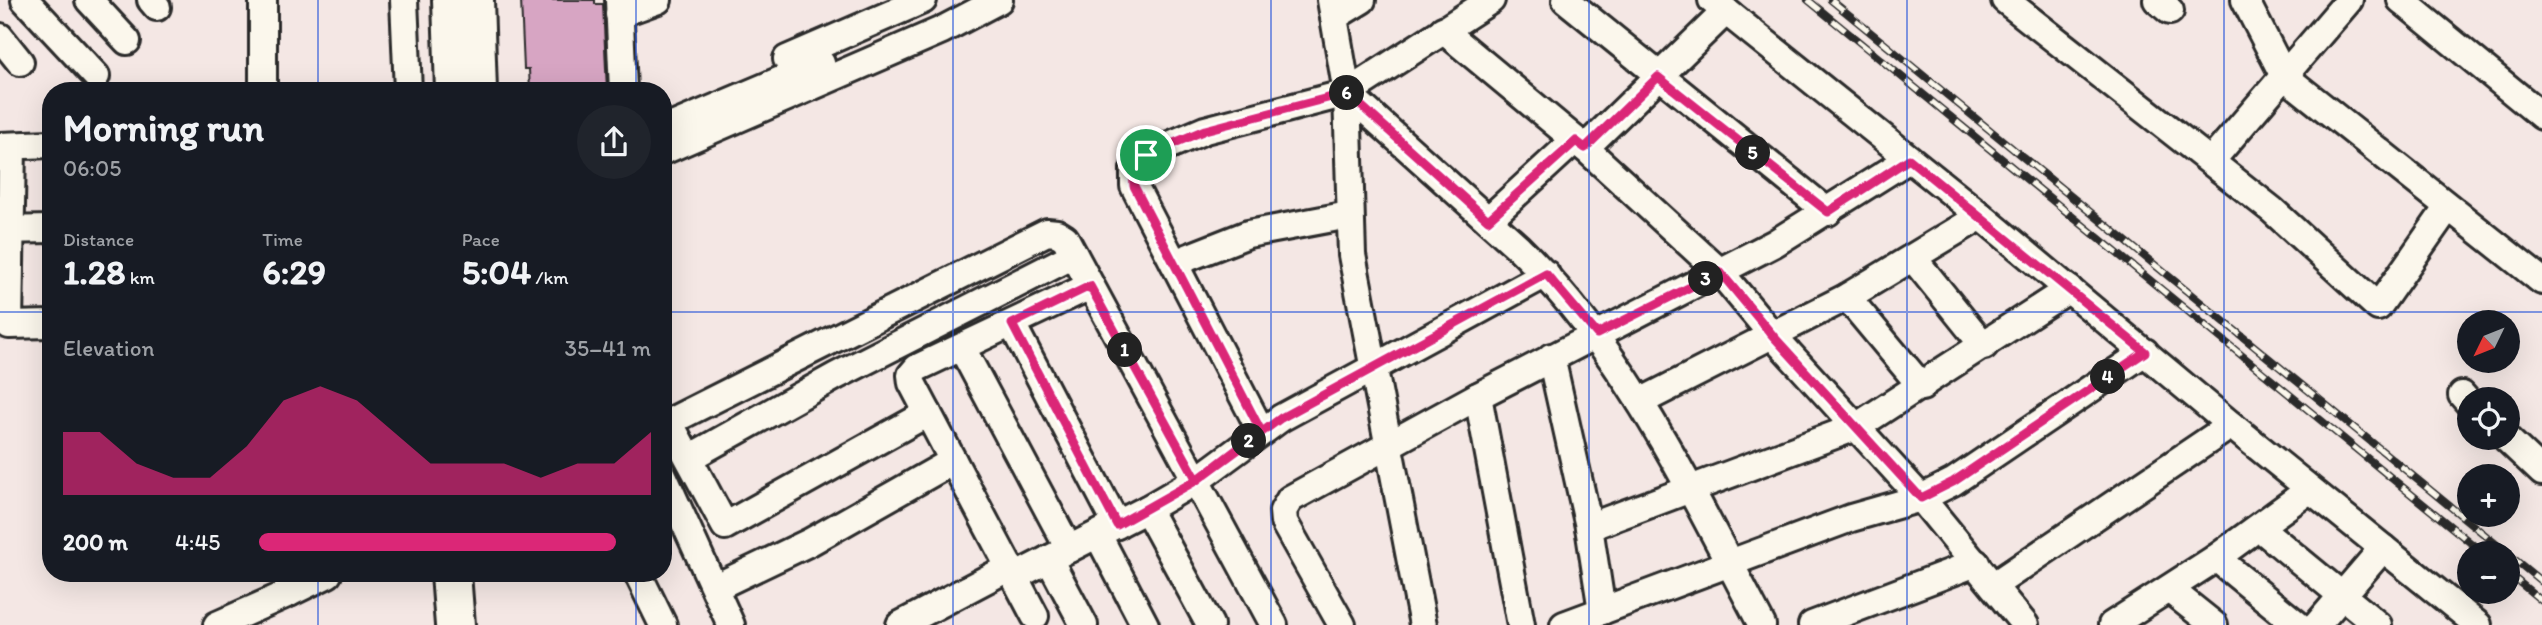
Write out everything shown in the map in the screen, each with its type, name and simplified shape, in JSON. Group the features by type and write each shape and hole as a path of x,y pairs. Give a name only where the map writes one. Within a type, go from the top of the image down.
{"highway":[{"path":"428,0 430,82"},
{"path":"452,0 455,82"},
{"path":"452,582 455,625"},
{"path":"476,582 476,625"}],"street":[{"path":"25,0 96,76"},
{"path":"89,0 127,41"},
{"path":"263,0 263,82"},
{"path":"404,0 408,82"},
{"path":"480,0 483,82"},
{"path":"623,82 619,7 658,0"},
{"path":"672,108 923,0"},
{"path":"672,126 963,0"},
{"path":"672,147 942,30 999,0"},
{"path":"1362,0 1333,9 1347,93 1352,255 1423,625"},
{"path":"1261,431 1134,186 1133,169 1146,155 1205,130 1347,93 1491,0"},
{"path":"1566,0 1828,212"},
{"path":"2005,0 2272,211 2378,307 2448,207"},
{"path":"2245,0 2284,76 2542,281"},
{"path":"2211,161 2349,0"},
{"path":"2401,0 2542,116"},
{"path":"1488,220 1658,77 1719,6 1981,216 2231,425 2478,625"},
{"path":"1443,30 1580,144 1720,272 1774,337 1921,498 2025,625"},
{"path":"0,37 20,62"},
{"path":"1347,93 1546,274 1597,334 1640,402 1762,625"},
{"path":"42,144 6,146 4,325 42,324"},
{"path":"1342,625 1284,522 1283,511 1290,499 1551,357 1720,272 1828,212 1909,159"},
{"path":"1174,263 1248,234 1349,215"},
{"path":"1640,402 1847,298 1981,216"},
{"path":"5,230 42,229"},
{"path":"672,421 1047,232 1058,233 1065,238 1274,625"},
{"path":"689,458 836,376 1074,255"},
{"path":"1913,258 1984,346"},
{"path":"900,625 1012,572 1059,554 1147,509 1197,480 1261,431 1546,274"},
{"path":"1031,622 1012,572 928,413 911,375 917,368 1090,286"},
{"path":"1589,527 1856,427 1922,387 2069,289"},
{"path":"1847,298 1922,387"},
{"path":"1012,324 1107,530 1145,625"},
{"path":"962,348 1059,554 1084,625"},
{"path":"1564,625 1851,518 1921,498 1953,482 2145,352"},
{"path":"1551,357 1589,527 1602,611"},
{"path":"1478,396 1521,625"},
{"path":"672,433 689,458 725,526 928,413"},
{"path":"1994,585 2231,425"},
{"path":"2519,450 2542,472"},
{"path":"716,587 810,542 953,461"},
{"path":"2121,623 2260,528 2309,489"},
{"path":"672,494 732,625"},
{"path":"1147,509 1210,625"},
{"path":"2260,528 2378,625"},
{"path":"2317,625 2383,548"},
{"path":"2216,558 2298,625"},
{"path":"1812,625 1976,563"},
{"path":"642,582 663,625"},
{"path":"217,625 288,584"},
{"path":"2169,589 2214,625"}],"building":[{"path":"521,0 595,0 595,4 603,4 607,82 530,82 529,69 524,69"}],"railway":[{"path":"1808,0 2468,541"},
{"path":"1831,0 2492,541"},
{"path":"2520,564 2542,582"},
{"path":"2520,583 2542,601"}],"route":[{"path":"1146,155 1133,169 1134,186 1261,431 1197,480 1090,286 1012,324 1117,525 1197,480 1281,418 1546,274 1597,334 1720,272 1774,337 1921,498 1953,482 2145,352 1909,159 1828,212 1658,77 1585,148 1576,141 1488,220 1347,93 1205,130 1146,155"}]}
